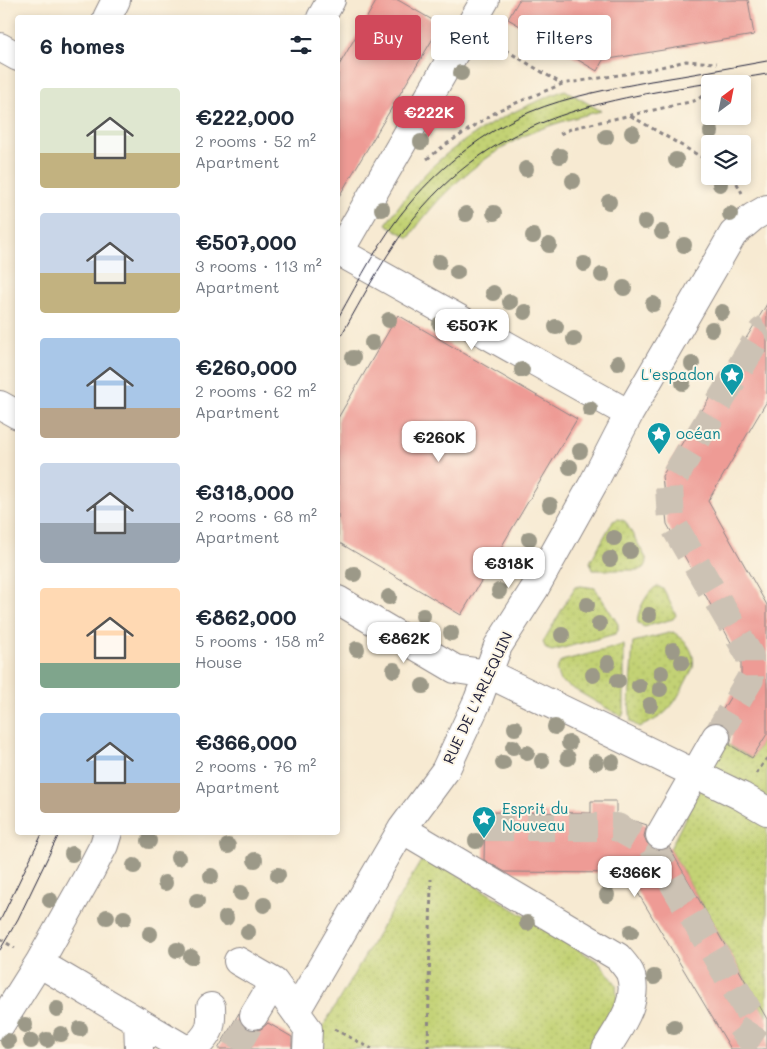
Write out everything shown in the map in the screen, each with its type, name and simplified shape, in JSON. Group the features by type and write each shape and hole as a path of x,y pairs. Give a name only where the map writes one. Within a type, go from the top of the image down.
{"street":[{"path":"108,15 116,0"},
{"path":"323,15 331,0"},
{"path":"340,248 474,4"},
{"path":"0,47 15,55"},
{"name":"RUE DE L'ARLEQUIN","path":"296,1011 402,829 445,771 489,674 498,646 535,588 593,484 629,414 732,234 753,217 767,209"},
{"path":"340,253 629,414"},
{"path":"0,405 15,413"},
{"path":"340,601 455,669 489,674 741,796 767,811"},
{"path":"660,835 716,737"},
{"path":"402,829 618,957 629,971 633,986 632,994 627,1014 606,1049"},
{"path":"0,1025 39,963 93,866 107,835"},
{"path":"238,961 274,982 308,1029 307,1049"},
{"path":"39,963 185,1049"},
{"path":"254,1015 274,982"},
{"path":"193,1049 202,1041 212,1025 211,1007"},
{"path":"138,1021 138,1049"}],"path":[{"path":"508,51 562,84"},
{"path":"423,162 444,145 499,110 562,84 644,71 686,61 717,64"},
{"path":"560,134 572,128 694,101 701,97"},
{"path":"630,115 701,157"},
{"path":"428,1049 430,846"},
{"path":"330,1027 372,1049"}],"green space":[{"path":"565,90 601,111 537,130 510,143 493,154 461,178 433,206 409,238 386,224 420,180 436,163 458,145 502,118"},
{"path":"618,519 625,521 646,558 645,567 639,570 593,570 590,562 613,521"},
{"path":"658,586 664,590 676,615 673,619 644,627 638,623 641,608 647,596"},
{"path":"575,587 595,588 618,624 618,631 615,634 552,651 546,649 543,642"},
{"path":"673,632 689,647 694,662 693,668 678,697 667,711 660,717 639,727 631,722 629,703 633,642"},
{"path":"624,645 624,712 622,717 560,681 556,670 561,661"},
{"path":"767,734 767,1017 670,849 705,777 725,743 752,758"},
{"path":"425,854 600,963 616,984 618,1011 595,1049 316,1049 318,1035"}],"building":[{"path":"377,0 398,0 431,19 431,42 421,59 421,15 368,15"},
{"path":"519,0 748,0 754,35 611,59 611,15 518,15 518,25 508,19"},
{"path":"355,38 355,60 420,60 340,195 340,64"},
{"path":"578,60 603,60 597,71"},
{"path":"767,304 767,401 708,501 767,605 767,734 752,758 730,745 732,736 729,729 723,723 716,721 741,679 741,661 667,524 662,476"},
{"path":"398,315 577,419 461,615 340,543 340,415"},
{"path":"591,801 616,801 616,815 647,825 644,836 652,848 661,851 669,847 767,1019 767,1049 731,1049 626,873 505,872 484,860 485,812 591,813"},
{"path":"239,1013 240,1022 246,1029 253,1031 261,1029 268,1023 292,1037 292,1049 218,1049"}],"tunnel":[{"path":"716,737 750,679 750,656 671,521 669,486 762,331 767,328"},
{"path":"485,827 617,827 652,847 756,1024 747,1038 733,1049"},
{"path":"235,1049 254,1015"}],"tram line":[{"path":"340,314 380,244 399,216 450,162 496,129 530,112 575,97 651,81 767,61"},
{"path":"340,337 377,272 410,222 459,172 498,145 538,124 581,109 671,89 767,74"},
{"path":"0,921 42,835"},
{"path":"0,950 18,919 59,835"}],"place":[{"name":"L'espadon","path":"732,396"},
{"name":"océan","path":"659,455"},
{"name":"Esprit du Nouveau","path":"484,839"}]}
